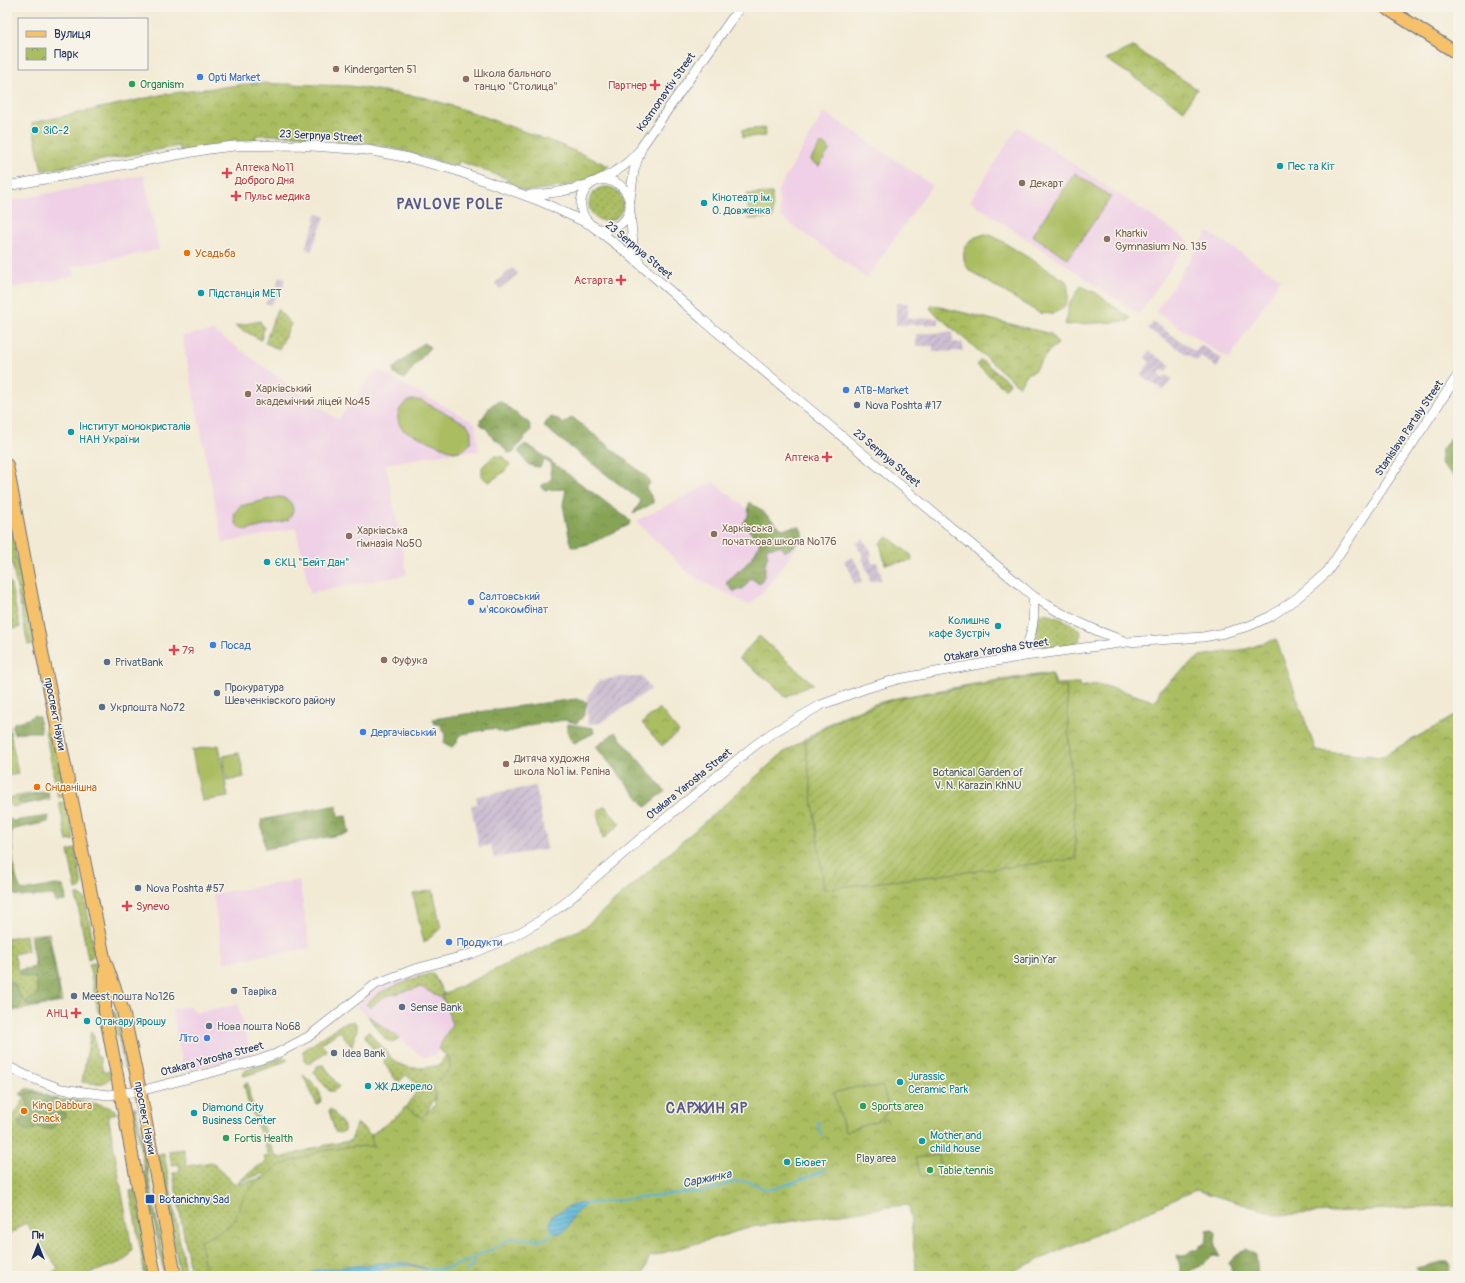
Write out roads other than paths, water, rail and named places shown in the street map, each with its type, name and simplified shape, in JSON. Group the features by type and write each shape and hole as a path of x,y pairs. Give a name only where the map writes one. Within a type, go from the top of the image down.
{"main road":[{"path":"1385,7 1458,54"},
{"name":"проспект Науки","path":"7,465 46,670 105,963 123,1011 140,1091 175,1276"},
{"name":"проспект Науки","path":"105,963 105,1012 155,1276"}],"street":[{"name":"Kosmonavtiv Street","path":"630,199 634,170 642,146 740,7"},
{"name":"23 Serpnya Street","path":"7,186 209,149 234,146 298,145 367,150 409,158 455,170 526,195 596,228 607,229 617,226 626,219 630,209"},
{"name":"23 Serpnya Street","path":"642,146 626,164 584,191 580,207 584,217 591,225 1033,596 1097,632 1127,642"},
{"name":"23 Serpnya Street","path":"526,195 553,193 596,182 613,181 621,185 630,199"},
{"path":"630,199 633,244 640,265"},
{"name":"Stanislava Partaly Street","path":"1379,493 1458,375"},
{"name":"Otakara Yarosha Street","path":"7,1066 27,1076 61,1089 97,1094 121,1094 140,1091 241,1065 276,1054 308,1037 376,984 415,969 472,954 514,936 538,922 564,904 640,839 772,732 821,705 864,689 898,679 1018,657 1127,642 1203,636 1224,633 1249,626 1271,616 1297,598 1327,572 1379,493"},
{"path":"1018,657 1023,652 1029,641 1034,616 1033,596"}],"water":[{"path":"584,1203 584,1206 576,1212 565,1229 558,1234 553,1232 550,1224 553,1215 573,1205"},
{"path":"379,1263 407,1263 432,1270 424,1270 413,1266 403,1265 360,1274 347,1273 344,1276 308,1276 313,1271"}],"waterway":[{"name":"Саржинка","path":"818,1122 821,1135"},
{"name":"Саржинка","path":"585,1204 702,1192 738,1181 749,1182 765,1189 774,1189 825,1170 825,1167"},
{"name":"Саржинка","path":"466,1271 472,1267 476,1256 494,1249 505,1241 516,1238 537,1240 547,1238 551,1235 552,1230"},
{"name":"Саржинка","path":"428,1270 448,1268 473,1259"}],"place":[{"name":"Kindergarten 51","path":"336,69"},
{"name":"Opti Market","path":"200,77"},
{"name":"Школа бального танцю \"Столица\"","path":"466,79"},
{"name":"Organism","path":"132,84"},
{"name":"Партнер","path":"655,85"},
{"name":"ЗіС-2","path":"35,130"},
{"name":"Пес та Кіт","path":"1280,166"},
{"name":"Аптека №11 Доброго Дня","path":"227,173"},
{"name":"Декарт","path":"1022,183"},
{"name":"Пульс медика","path":"236,196"},
{"name":"Кінотеатр ім. О. Довженка","path":"704,203"},
{"name":"Kharkiv Gymnasium No. 135","path":"1107,239"},
{"name":"Усадьба","path":"187,253"},
{"name":"Астарта","path":"621,280"},
{"name":"Підстанція МЕТ","path":"201,293"},
{"name":"ATB-Market","path":"846,390"},
{"name":"Харківський академічний ліцей №45","path":"248,394"},
{"name":"Nova Poshta #17","path":"857,405"},
{"name":"Інститут монокристалів НАН України","path":"71,432"},
{"name":"Аптека","path":"827,457"},
{"name":"Харківська початкова школа №176","path":"714,534"},
{"name":"Харківська гімназія №50","path":"349,536"},
{"name":"ЄКЦ \"Бейт Дан\"","path":"267,562"},
{"name":"Салтовський м'ясокомбінат","path":"471,602"},
{"name":"Колишнє кафе Зустріч","path":"998,626"},
{"name":"Посад","path":"213,645"},
{"name":"7Я","path":"174,650"},
{"name":"Фуфука","path":"384,660"},
{"name":"PrivatBank","path":"107,662"},
{"name":"Прокуратура Шевченківского району","path":"217,693"},
{"name":"Укрпошта №72","path":"102,707"},
{"name":"Дергачівський","path":"363,732"},
{"name":"Дитяча художня школа №1 ім. Рєпіна","path":"506,764"},
{"name":"Сніданішна","path":"37,787"},
{"name":"Nova Poshta #57","path":"138,888"},
{"name":"Synevo","path":"127,906"},
{"name":"Продукти","path":"449,942"},
{"name":"Тавріка","path":"234,991"},
{"name":"Meest пошта №126","path":"74,996"},
{"name":"Sense Bank","path":"402,1007"},
{"name":"АНЦ","path":"76,1013"},
{"name":"Отакару Ярошу","path":"87,1021"},
{"name":"Нова пошта №68","path":"209,1026"},
{"name":"Літо","path":"207,1038"},
{"name":"Idea Bank","path":"334,1053"},
{"name":"Jurassic Ceramic Park","path":"900,1082"},
{"name":"ЖК Джерело","path":"368,1086"},
{"name":"Sports area","path":"863,1106"},
{"name":"King Dabbura Snack","path":"24,1111"},
{"name":"Diamond City Business Center","path":"194,1113"},
{"name":"Fortis Health","path":"226,1138"},
{"name":"Mother and child house","path":"922,1141"},
{"name":"Бювет","path":"787,1162"},
{"name":"Table tennis","path":"930,1170"},
{"name":"Botanichny Sad","path":"150,1199"}],"district":[{"name":"PAVLOVE POLE","path":"450,204"},
{"name":"САРЖИН ЯР","path":"707,1108"}],"park label":[{"name":"Botanical Garden of V. N. Karazin KhNU","path":"978,778"},
{"name":"Sarjin Yar","path":"1035,959"},
{"name":"Play area","path":"876,1158"}]}
